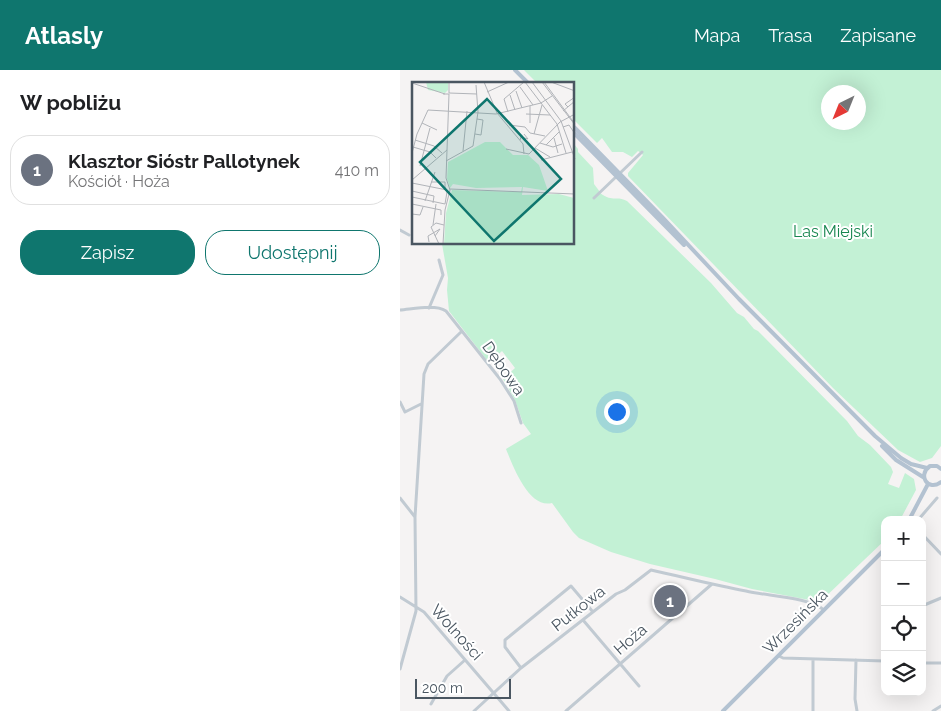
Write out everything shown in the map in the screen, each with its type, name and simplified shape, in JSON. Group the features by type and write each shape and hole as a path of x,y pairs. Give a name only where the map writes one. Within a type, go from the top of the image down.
{"main road":[{"path":"515,70 527,82"},
{"path":"575,128 618,175"},
{"path":"575,134 705,263 875,436 896,460 923,476 928,484 935,486 941,483"},
{"path":"875,436 911,464 927,468 930,466 939,468 941,460"},
{"path":"923,476 927,468"},
{"path":"911,516 928,484"},
{"name":"Wrzesińska","path":"724,711 881,553"}],"street":[{"path":"594,198 642,152"},
{"path":"400,230 409,234"},
{"path":"400,310 428,308 443,275 439,260"},
{"name":"Dębowa","path":"428,308 446,311 500,379 514,401 521,423"},
{"path":"400,669 416,606 415,517 421,404 426,369 462,331"},
{"path":"400,402 405,412 421,404"},
{"path":"400,498 415,517"},
{"path":"921,516 937,498"},
{"path":"926,538 941,554"},
{"name":"Pułkowa","path":"474,711 521,668 651,570 713,583"},
{"path":"713,583 745,591 803,600 818,605 824,610"},
{"name":"Hoża","path":"566,711 713,583"},
{"path":"521,668 505,647 505,640 572,586 593,612"},
{"name":"Wolności","path":"400,598 416,606 428,617 510,711"},
{"path":"926,604 941,598"},
{"path":"583,620 639,686"},
{"path":"779,656 881,661"},
{"path":"813,659 813,711"},
{"path":"431,704 447,676 465,660"},
{"path":"856,660 855,699 857,711"},
{"path":"926,663 941,663"},
{"path":"933,711 941,706"}],"green space":[{"name":"Las Miejski","path":"524,70 941,70 941,446 932,458 920,462 898,450 833,388 628,176 628,173 643,155 638,151 632,157 623,152 612,152 602,138 597,143 575,121 575,82 536,82"},
{"path":"575,145 578,152 593,168 594,184 600,192 641,153 600,193 609,198 627,201 711,283 737,313 744,317 758,331 847,421 858,436 870,445 891,467 893,472 888,484 899,488 905,473 914,479 916,490 902,516 881,516 881,544 820,602 752,589 650,564 611,552 579,538 552,503 544,503 536,499 523,485 506,449 531,434 523,423 515,400 503,379 515,368 502,351 489,363 449,311 448,278 442,245 575,245"}],"place":[{"name":"Klasztor Sióstr Pallotynek","path":"670,601"}]}
